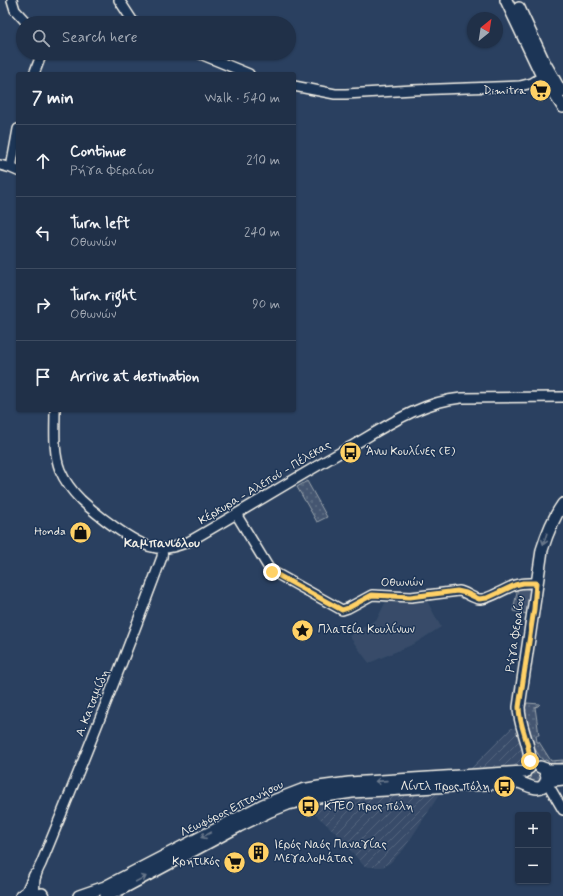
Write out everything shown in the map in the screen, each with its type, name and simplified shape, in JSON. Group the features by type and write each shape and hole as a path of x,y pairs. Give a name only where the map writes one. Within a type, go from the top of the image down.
{"main road":[{"path":"12,0 15,10 21,16"},
{"path":"119,0 129,16"},
{"path":"506,0 563,107"},
{"path":"515,0 546,75 563,95"},
{"path":"35,72 39,60"},
{"path":"215,60 244,72"},
{"path":"296,86 335,94 512,87 524,85 546,75"},
{"path":"0,165 15,169 16,156"},
{"name":"Κέρκυρα - Αλεπού - Πέλεκας","path":"55,412 57,459 70,488 88,505 128,535 148,546 163,548 184,544 389,424 409,413 431,404 448,399 461,398 563,397"},
{"name":"Ρήγα Φεραίου","path":"543,769 529,747 519,718 519,707 542,550 555,515 563,504"},
{"name":"Οθωνών","path":"236,514 270,570 342,610 372,595 410,597 457,591 479,599 487,598 515,585 523,583 536,583"},
{"name":"Α. Κατσιμίδη","path":"41,896 34,882 35,875 41,864 135,632 162,557 163,548"},
{"name":"Ρήγα Φεραίου","path":"527,770 530,758 529,747"},
{"name":"Λεωφόρος Επτανήσου","path":"79,896 105,887 263,805 297,792 349,783 527,770 535,766 543,769 563,770"},
{"path":"540,784 547,774 543,769"},
{"path":"527,770 524,779 540,784 556,798 563,810"},
{"name":"Λεωφόρος Επτανήσου","path":"106,896 262,815 288,804 338,794 374,790 512,782 540,784 563,779"},
{"name":"Α. Κατσιμίδη","path":"41,864 41,896"},
{"path":"22,896 27,892 35,875"}],"shaded area":[{"path":"307,481 327,517 317,522 297,487"},
{"path":"518,587 532,590 527,614 513,611"},
{"path":"426,599 441,627 414,644 369,663 349,636 377,619 386,601"},
{"path":"527,703 540,704 535,707 539,735 536,735 537,742 539,742 551,761 563,760 563,763 548,764 548,761 544,761 536,751 529,734 525,716 525,708"},
{"path":"511,728 515,728 526,753 525,762 523,765 470,770 470,769"},
{"path":"536,771 540,773 542,777 540,781 536,783 532,781 530,777 532,773"},
{"path":"441,792 404,849 390,863 382,867 368,867 363,865 335,832 308,808 338,800 397,794"}],"place":[{"name":"Dimitra","path":"541,91"},
{"name":"Άνω Κουλίνες (E)","path":"351,452"},
{"name":"Honda","path":"81,532"},
{"name":"Πλατεία Κουλίνων","path":"302,630"},
{"name":"Λίντλ προς πόλη","path":"505,787"},
{"name":"ΚΤΕΟ προς πόλη","path":"308,807"},
{"name":"Ιερός Ναός Παναγίας Μεγαλομάτας","path":"258,852"},
{"name":"Κρητικός","path":"235,862"}],"district":[{"name":"Καμπανιόλου","path":"162,543"}],"route":[{"path":"272,572 342,610 372,595 410,597 457,591 479,599 487,598 515,585 523,583 536,583 534,609 519,707 519,718 529,747 530,761"}]}
